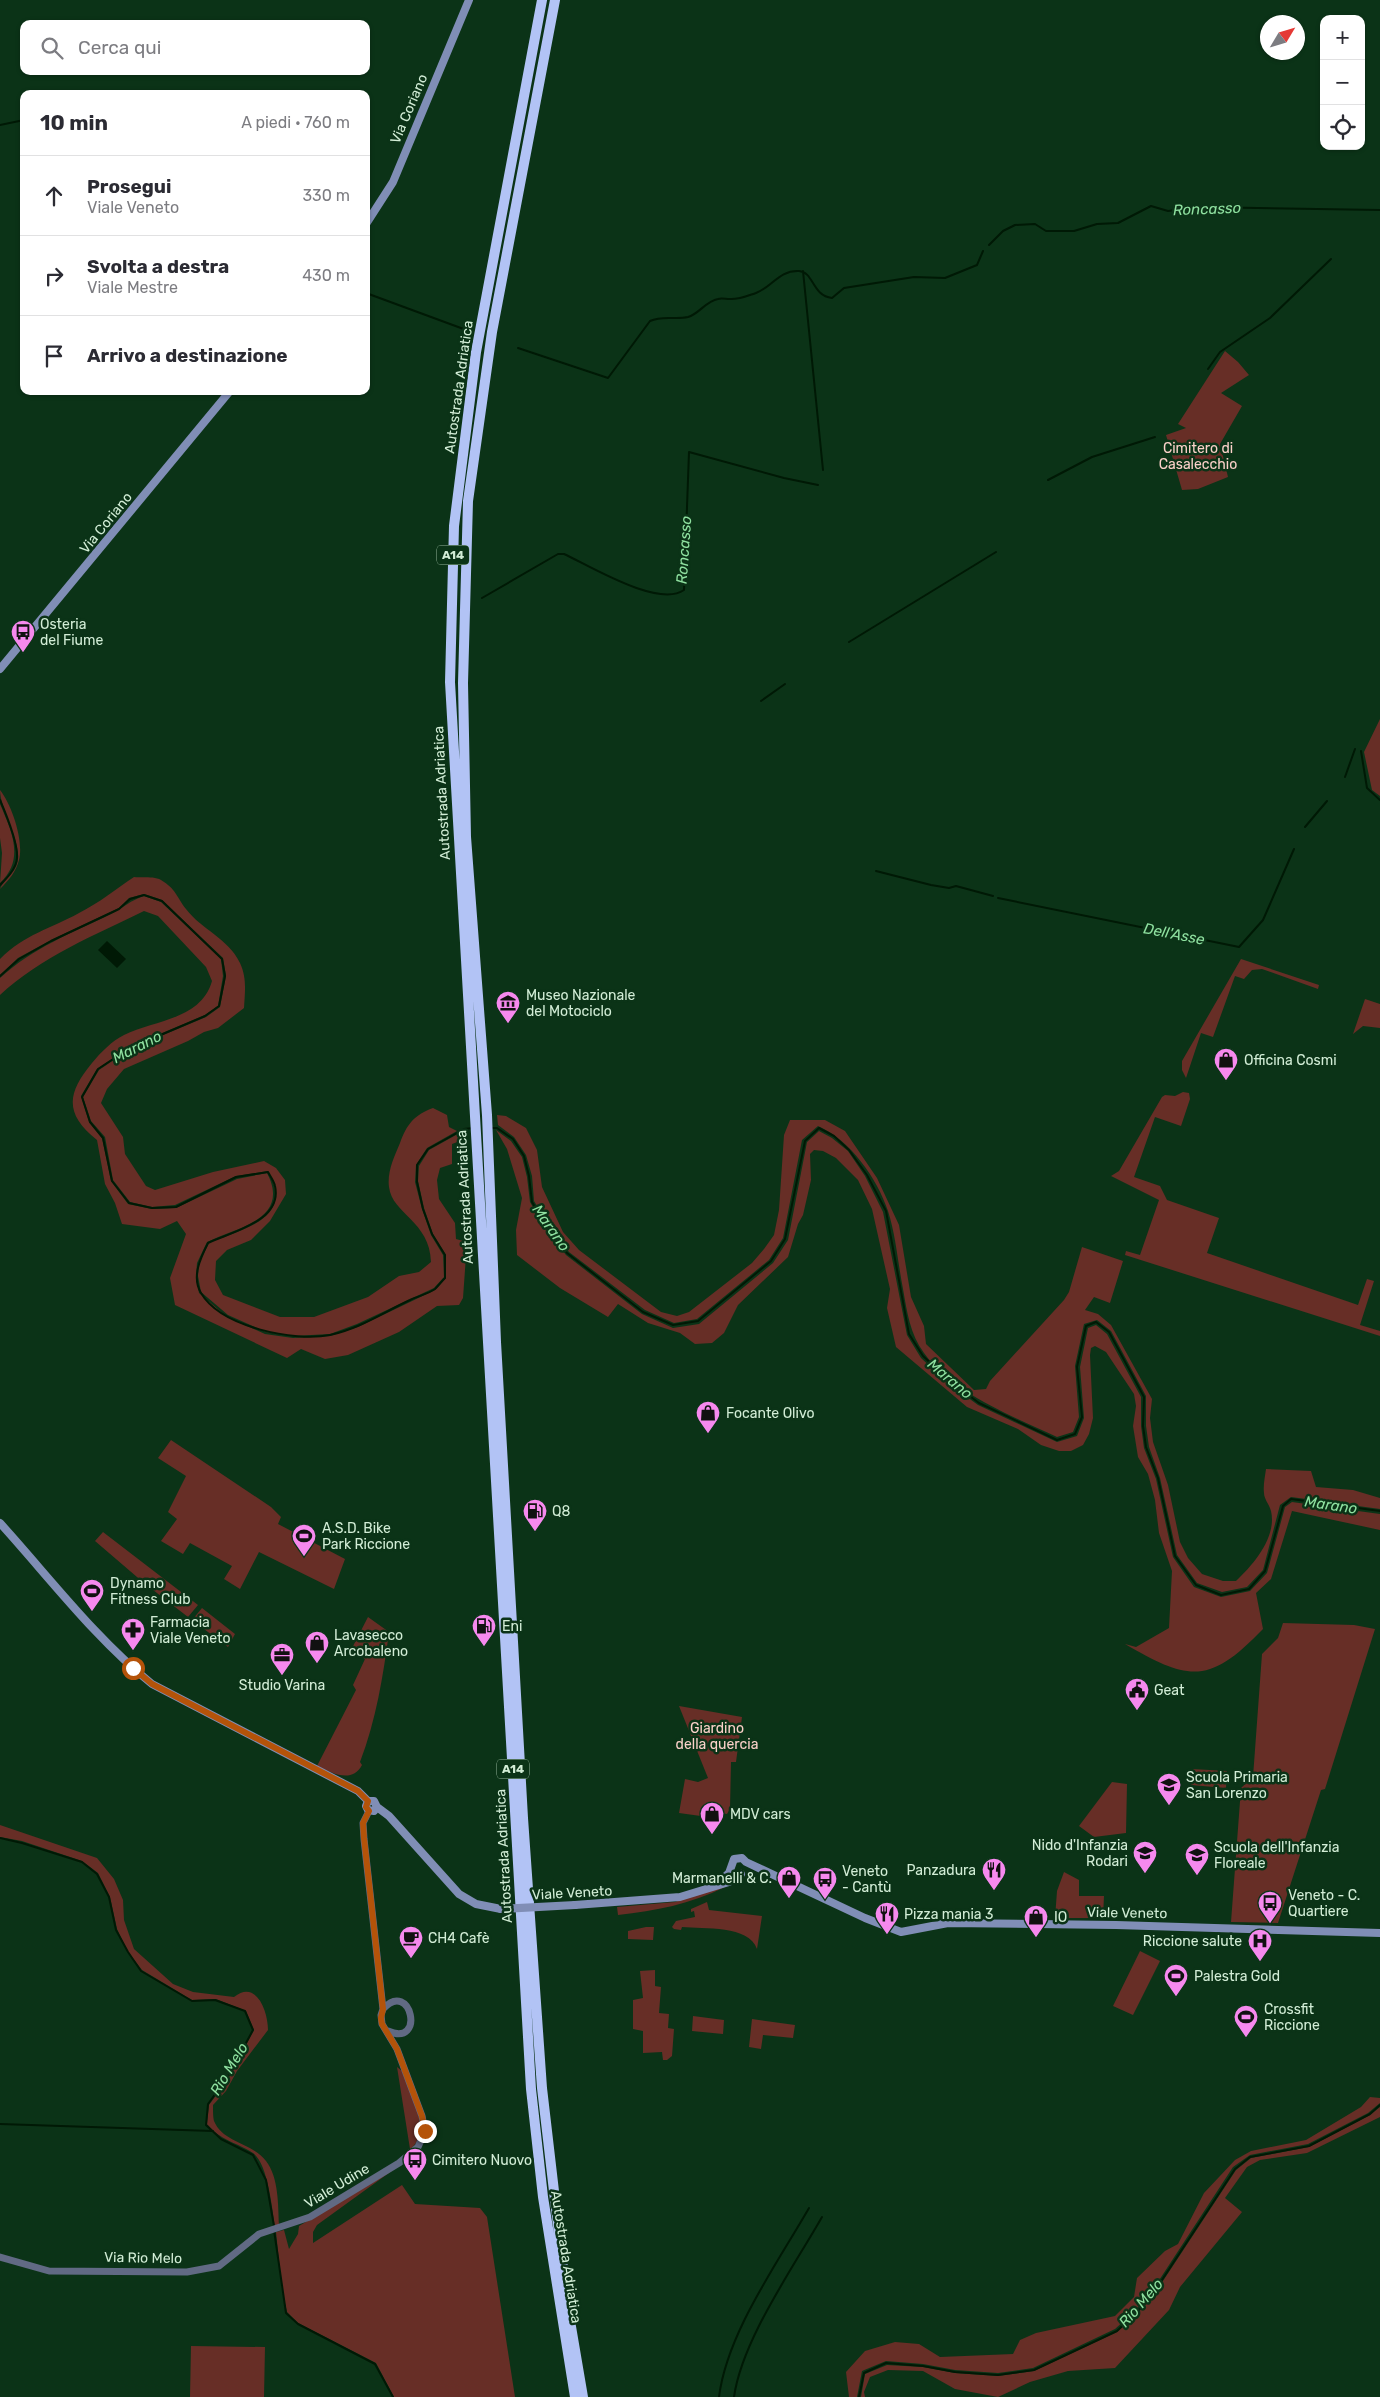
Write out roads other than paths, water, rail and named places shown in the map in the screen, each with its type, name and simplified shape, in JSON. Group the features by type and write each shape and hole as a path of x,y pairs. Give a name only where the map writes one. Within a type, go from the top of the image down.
{"highway":[{"name":"Autostrada Adriatica","path":"542,0 476,352 454,526 450,682 531,2089 543,2197 575,2397"},
{"name":"Autostrada Adriatica","path":"555,0 492,332 468,501 463,683 464,808 487,1115 500,1411 522,1808 542,2088 567,2303 583,2397"}],"main road":[{"name":"Via Coriano","path":"370,218 393,182 469,0"},
{"name":"Via Coriano","path":"0,669 227,395"},
{"path":"0,1523 124,1660 152,1684 358,1791 368,1801 366,1806 373,1809"},
{"name":"Viale Veneto","path":"373,1809 389,1816 459,1894 476,1904 501,1909 670,1898 729,1882 742,1873 768,1872"},
{"path":"729,1882 730,1871 732,1861 736,1858 742,1858 746,1862 747,1868 742,1873 736,1874 730,1871"},
{"name":"Viale Veneto","path":"746,1862 864,1918 905,1932 933,1924 957,1923 1116,1925 1380,1934"},
{"name":"Viale Veneto","path":"717,1884 730,1871"}],"street":[{"path":"373,1809 363,1823 383,2009 381,2021 397,2049"},
{"path":"380,1987 393,2002 405,2005 412,2014 410,2026 400,2033 397,2049"},
{"path":"383,2009 393,2002"},
{"path":"388,2031 400,2033"},
{"name":"Viale Udine","path":"271,2230 283,2228 310,2217 408,2156 418,2147 425,2131 422,2116 397,2049"},
{"name":"Via Rio Melo","path":"0,2257 48,2271 187,2272 219,2266 246,2242 271,2230"}],"waterway":[{"name":"Roncasso","path":"0,125 20,121"},
{"name":"Roncasso","path":"989,245 1003,231 1015,225 1035,224 1046,231 1074,231 1097,224 1118,223 1151,206 1168,211 1200,207 1380,210"},
{"name":"Roncasso","path":"518,348 608,378 650,321 660,318 688,317 714,300 739,298 756,293 786,273 792,271 804,272 821,293 832,298 844,288 914,277 945,278 977,265 983,251"},
{"name":"Roncasso","path":"1208,369 1220,352 1270,318 1331,259"},
{"name":"Roncasso","path":"803,271 823,470"},
{"name":"Roncasso","path":"370,294 469,331"},
{"name":"Roncasso","path":"1048,480 1092,457 1155,437"},
{"name":"Roncasso","path":"482,598 558,554 564,554 641,590 658,594 672,594 684,590 689,452 784,478 818,485"},
{"name":"Roncasso","path":"849,642 996,552"},
{"name":"Roncasso","path":"761,701 785,684"},
{"name":"Dell'Asse","path":"1345,777 1355,749"},
{"name":"Dell'Asse","path":"1361,751 1367,788 1380,800"},
{"name":"Marano","path":"0,800 14,837 17,852 13,870 0,885"},
{"name":"Dell'Asse","path":"1305,827 1327,801"},
{"name":"Dell'Asse","path":"998,898 1239,947 1263,920 1294,849"},
{"name":"Dell'Asse","path":"876,871 931,885 949,888 956,886 993,896"},
{"name":"Marano","path":"0,976 19,959 51,941 119,909 130,899 144,895 162,901 222,959 225,976 219,1006 205,1016 130,1048 98,1069 82,1097 90,1122 103,1138 112,1181 129,1203 152,1208 176,1207 236,1177 268,1172 275,1186 275,1198 271,1208 253,1224 208,1243 198,1267 197,1280 201,1293 211,1305 241,1323 279,1334 315,1337 330,1335 361,1324 435,1289 445,1278 445,1255 432,1234 423,1209 417,1182 417,1165 428,1149 464,1129 473,1128"},
{"name":"Marano","path":"490,1128 497,1128 513,1139 524,1156 532,1202 567,1253 643,1312 673,1325 698,1321 771,1261 785,1239 805,1141 819,1128 834,1136 849,1150 867,1175 886,1211 909,1334 923,1356 950,1381 979,1403 1057,1440 1075,1434 1082,1417 1077,1367 1086,1326 1096,1322 1109,1332 1144,1397 1143,1426 1146,1447 1158,1478 1175,1556 1196,1585 1221,1595 1249,1589 1265,1571 1283,1506 1291,1499 1380,1511"},
{"name":"Rio Melo","path":"0,1838 82,1862 97,1874 109,1897 116,1930 141,1971 192,2001 215,2000 245,2011 253,2030 227,2078 208,2104 206,2125 221,2139 253,2155 266,2180 274,2226"},
{"name":"Rio Melo","path":"859,2397 864,2373 886,2363 923,2366 955,2372 998,2375 1034,2370 1117,2331 1137,2312 1156,2289 1235,2169 1250,2157 1309,2146 1370,2114 1380,2105"},
{"path":"0,2124 213,2131"},
{"path":"719,2397 732,2348 743,2324 809,2208"},
{"path":"734,2397 739,2375 758,2328 822,2217"},
{"name":"Rio Melo","path":"274,2230 286,2313 298,2324 375,2364 393,2397"}],"place":[{"name":"Osteria del Fiume","path":"23,653"},
{"name":"Museo Nazionale del Motociclo","path":"508,1024"},
{"name":"Officina Cosmi","path":"1226,1081"},
{"name":"Focante Olivo","path":"708,1434"},
{"name":"Q8","path":"535,1532"},
{"name":"A.S.D. Bike Park Riccione","path":"304,1557"},
{"name":"Dynamo Fitness Club","path":"92,1612"},
{"name":"Eni","path":"484,1647"},
{"name":"Farmacia Viale Veneto","path":"133,1651"},
{"name":"Lavasecco Arcobaleno","path":"317,1664"},
{"name":"Studio Varina","path":"282,1676"},
{"name":"Geat","path":"1137,1711"},
{"name":"Scuola Primaria San Lorenzo","path":"1169,1806"},
{"name":"MDV cars","path":"712,1835"},
{"name":"Nido d'Infanzia Rodari","path":"1145,1874"},
{"name":"Scuola dell'Infanzia Floreale","path":"1197,1876"},
{"name":"Panzadura","path":"994,1891"},
{"name":"Marmanelli & C.","path":"789,1899"},
{"name":"Veneto - Cantù","path":"825,1900"},
{"name":"Veneto - C. Quartiere","path":"1270,1924"},
{"name":"Pizza mania 3","path":"887,1935"},
{"name":"IO","path":"1036,1938"},
{"name":"CH4 Cafè","path":"411,1959"},
{"name":"Riccione salute","path":"1260,1962"},
{"name":"Palestra Gold","path":"1176,1997"},
{"name":"Crossfit Riccione","path":"1246,2038"},
{"name":"Cimitero Nuovo","path":"415,2181"}],"park label":[{"name":"Cimitero di Casalecchio","path":"1198,456"},
{"name":"Giardino della quercia","path":"717,1736"}]}
